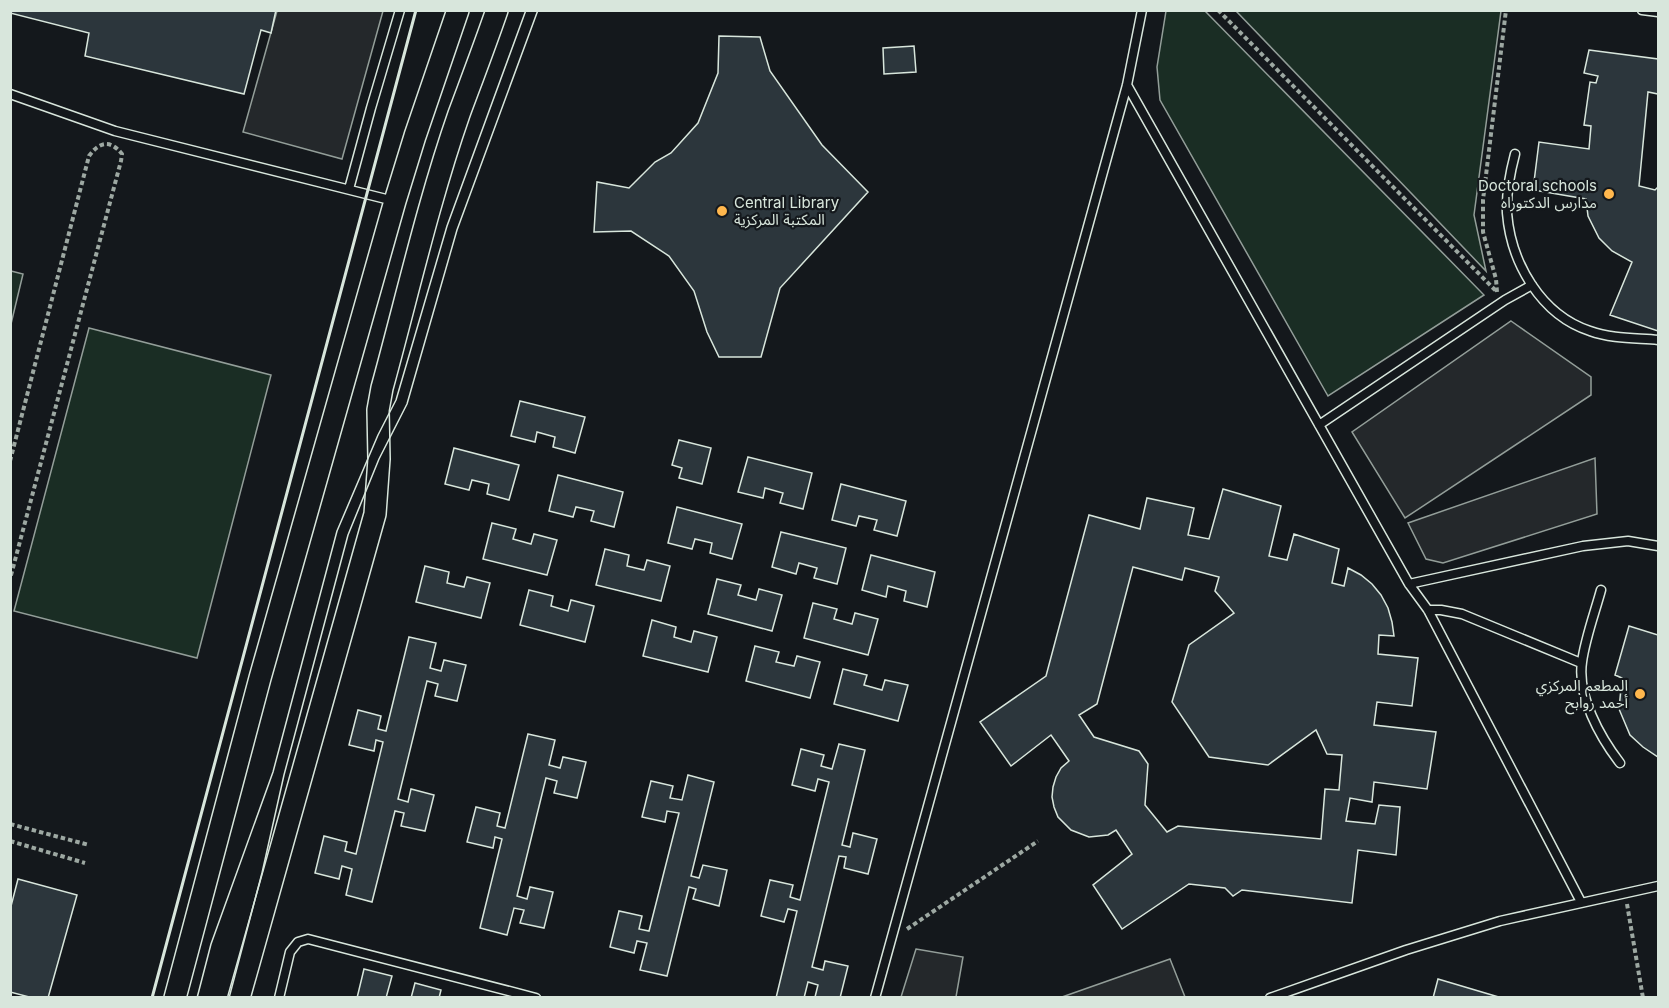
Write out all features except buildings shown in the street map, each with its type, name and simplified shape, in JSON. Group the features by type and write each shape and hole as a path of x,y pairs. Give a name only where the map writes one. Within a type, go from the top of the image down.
{"street":[{"path":"175,998 260,678 395,201 458,10"},
{"path":"239,998 375,514 378,410 382,388 459,114 478,68 497,10"}],"lane":[{"path":"349,189 400,10"},
{"path":"875,998 1127,85 1142,10"},
{"path":"1642,10 1659,12"},
{"path":"1127,85 1409,584 1428,610 1581,902"},
{"path":"10,94 116,131 395,201"},
{"path":"1515,154 1507,192 1510,231 1522,268 1539,295 1557,313 1588,331 1605,336 1659,340"},
{"path":"1319,425 1505,300 1532,285"},
{"path":"1409,584 1583,546 1628,541 1659,546"},
{"path":"1600,590 1581,663 1582,679 1589,711 1602,738 1620,763"},
{"path":"1428,610 1462,614 1581,663"},
{"path":"1270,998 1406,950 1500,921 1659,886"},
{"path":"279,998 290,952 298,942 308,939 501,993 536,998"}],"path":[{"path":"1218,10 1497,292 1496,279 1483,232 1483,200 1506,10"},
{"path":"10,461 90,156 100,144 108,144 117,147 122,154 121,161 10,579"},
{"path":"10,824 89,845"},
{"path":"890,940 1038,841"},
{"path":"10,842 85,862"},
{"path":"1625,893 1643,998"}],"green space":[{"path":"1166,11 1205,11 1484,295 1328,396 1160,100 1157,67"},
{"path":"1236,11 1501,11 1474,215 1486,271"},
{"path":"10,271 23,274 11,324"},
{"path":"89,328 271,375 197,658 14,611"}],"shaded area":[{"path":"277,11 383,11 342,159 243,132"},
{"path":"1511,321 1591,377 1591,395 1405,518 1352,432"},
{"path":"1595,458 1597,514 1443,563 1426,559 1408,523"},
{"path":"916,949 963,957 956,997 901,997"},
{"path":"1170,959 1185,997 1062,997"}],"tram line":[{"path":"197,998 211,944 273,772 337,531 378,435 396,400 447,226 526,10"},
{"path":"229,998 262,873 284,775 348,535 379,459 407,404 457,230 538,10"}],"wall":[{"path":"152,998 416,10"}],"place":[{"name":"Doctoral schools مدارس الدكتوراه","path":"1609,194"},
{"name":"Central Library المكتبة المركزية","path":"722,211"},
{"name":"المطعم المركزي أحمد روابح","path":"1640,694"}]}
